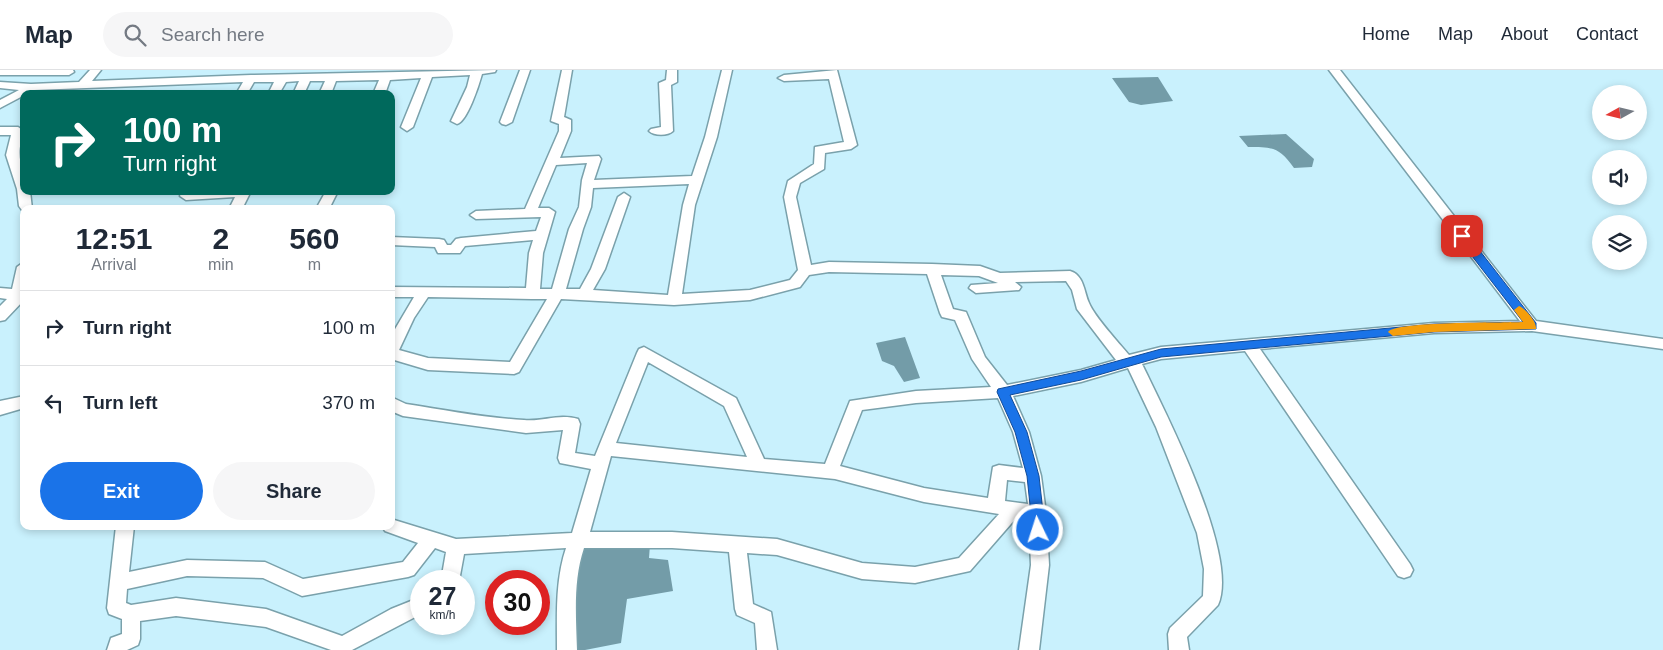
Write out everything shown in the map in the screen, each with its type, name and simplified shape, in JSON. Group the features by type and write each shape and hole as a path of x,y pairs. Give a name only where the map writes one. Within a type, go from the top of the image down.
{"street":[{"path":"82,85 96,70"},
{"path":"114,83 125,70"},
{"path":"0,85 31,87 82,85 235,74 250,78 386,77 491,70"},
{"path":"506,122 525,70"},
{"path":"530,213 565,131 565,120 557,121 567,70"},
{"path":"655,132 667,130 665,83 671,82 672,70"},
{"path":"674,300 688,214 711,136 727,70"},
{"path":"1334,70 1532,326"},
{"path":"58,86 70,71"},
{"path":"0,72 70,71"},
{"path":"457,121 477,71"},
{"path":"407,127 430,73"},
{"path":"784,78 832,73 852,146 819,150 820,166 794,181 790,197 805,271"},
{"path":"177,90 182,77"},
{"path":"327,90 332,77"},
{"path":"380,90 386,77"},
{"path":"243,90 250,78"},
{"path":"275,90 282,78"},
{"path":"300,90 306,78"},
{"path":"26,90 31,87"},
{"path":"0,105 20,93"},
{"path":"0,131 18,131 12,145 12,164 20,181"},
{"path":"395,354 428,364 514,368 557,294 576,229 585,208 588,184 595,159 551,162"},
{"path":"588,184 697,180"},
{"path":"186,195 205,195"},
{"path":"584,294 598,269 624,197"},
{"path":"476,215 549,212 536,253 532,294"},
{"path":"395,241 439,243 443,250 455,250 461,242 542,235"},
{"path":"395,292 584,294 674,300 750,296 795,284 805,271 829,267 980,272 999,278 1070,276 1079,289 1082,305 1129,361 1164,427 1206,533 1213,569 1212,599 1177,634 1179,650"},
{"path":"932,269 947,313 961,316 979,359 1002,392 1021,432 1033,476 1040,565 1029,650"},
{"path":"976,288 1029,287 1027,277"},
{"path":"0,293 20,295"},
{"path":"395,344 408,316 424,293"},
{"path":"0,316 20,296"},
{"path":"830,472 856,405 916,397 1002,392 1081,376 1161,353 1434,328 1532,326 1663,344"},
{"path":"1248,345 1404,570"},
{"path":"567,650 566,604 569,566 579,540 602,457 644,353 730,402 759,465"},
{"path":"0,409 4,406 20,403"},
{"path":"395,405 403,410 526,428 559,423 572,424 566,458 602,457 649,452 830,472 924,495 1037,513"},
{"path":"996,506 998,472 1033,476"},
{"path":"395,527 456,547 579,540 672,540 737,546 777,547 862,571 915,575 964,565 1014,509"},
{"path":"124,530 116,608 131,614 176,607 266,618 346,648 398,614 410,609"},
{"path":"118,582 187,568 265,570 302,588 408,568 432,539"},
{"path":"737,546 744,610 764,618 767,650"},
{"path":"452,570 456,547"},
{"path":"117,650 118,644 131,639 131,614"}],"water":[{"path":"1158,77 1173,101 1141,105 1129,102 1112,78"},
{"path":"1286,134 1314,159 1312,167 1294,168 1279,152 1264,147 1248,147 1239,136"},
{"path":"905,337 920,378 904,382 894,366 882,361 876,343"},
{"path":"586,531 651,531 649,558 668,560 673,591 627,599 621,643 585,650 571,650 573,565"}],"slow traffic":[{"path":"1393,332 1434,328 1532,326 1519,310"}],"route":[{"path":"1038,530 1033,476 1021,432 1002,392 1081,376 1161,353 1434,328 1532,326 1462,236"}]}
